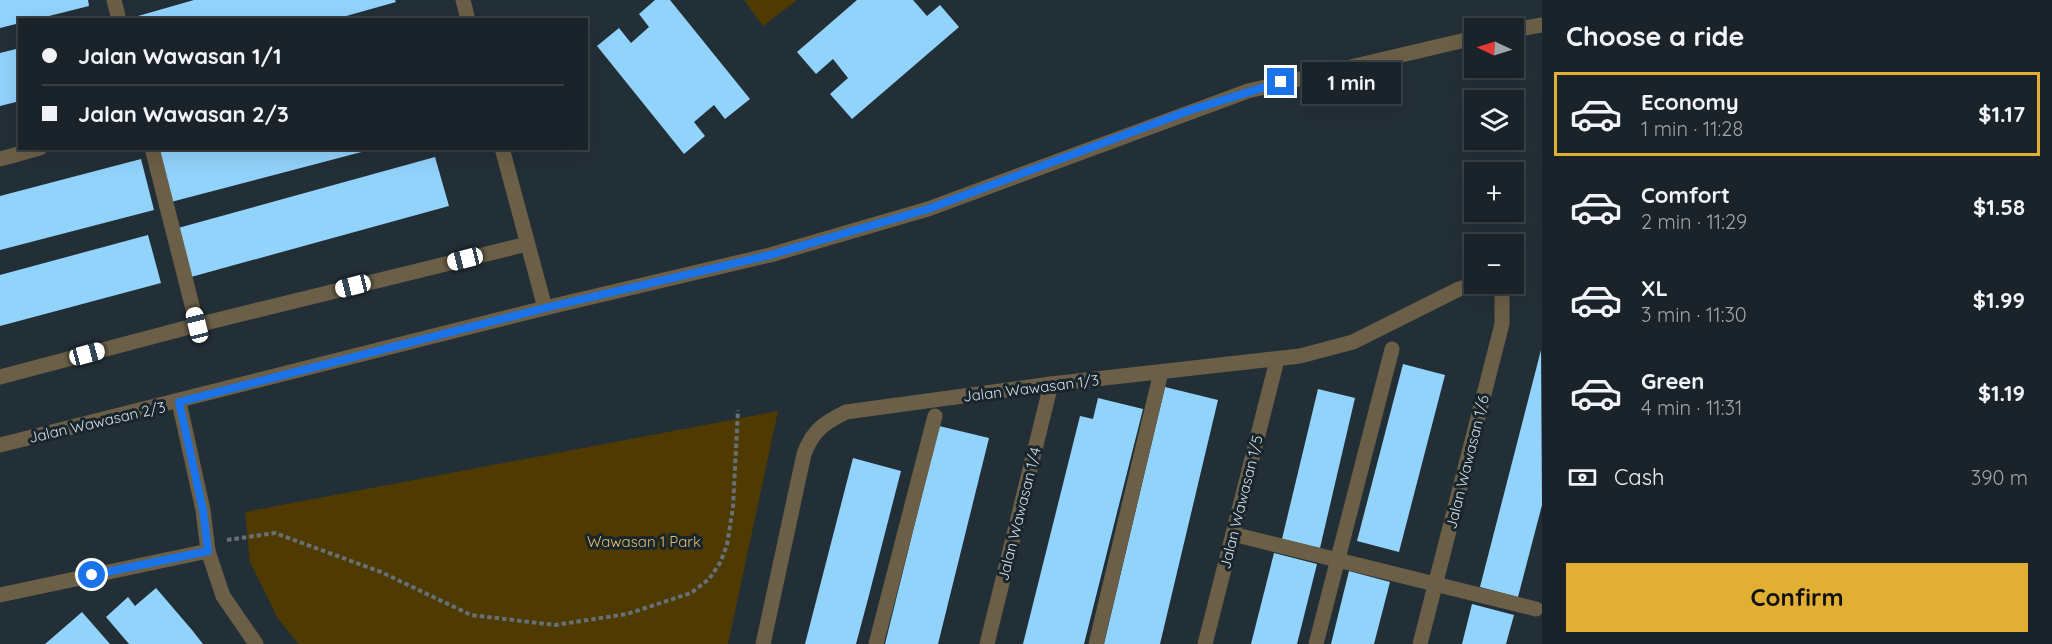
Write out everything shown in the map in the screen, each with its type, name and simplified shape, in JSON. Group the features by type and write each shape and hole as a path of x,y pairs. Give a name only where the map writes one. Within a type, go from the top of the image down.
{"street":[{"path":"114,0 118,18"},
{"path":"463,0 468,18"},
{"path":"1524,28 1542,25"},
{"name":"Jalan Wawasan 2/3","path":"0,445 179,402 545,308 770,255 928,209 1248,91 1464,40"},
{"path":"0,159 33,150"},
{"path":"153,150 197,325"},
{"path":"503,150 545,308"},
{"path":"0,377 197,325 527,244"},
{"name":"Jalan Wawasan 1/3","path":"763,644 804,454 811,436 820,425 846,412 1051,384 1277,360 1353,342 1464,288"},
{"name":"Jalan Wawasan 1/6","path":"1420,644 1502,324 1502,294"},
{"path":"1316,644 1392,349"},
{"name":"Jalan Wawasan 1/5","path":"1205,644 1277,360"},
{"path":"1096,644 1161,372"},
{"name":"Jalan Wawasan 1/4","path":"987,644 1051,384"},
{"path":"179,402 203,510 207,547 223,596 256,644"},
{"path":"876,644 935,416"},
{"path":"1233,534 1536,609"},
{"path":"0,595 207,547"}],"path":[{"path":"207,547 275,533 381,572 471,615 555,625 627,614 691,593 709,579 720,563 727,545 733,507 738,410"}],"green space":[{"path":"744,0 797,0 763,26"},
{"name":"Wawasan 1 Park","path":"778,411 728,644 299,644 278,619 250,562 245,512"}],"building":[{"path":"0,0 88,0 89,6 41,18 18,18 18,24 0,28"},
{"path":"194,0 395,0 396,2 339,18 131,18"},
{"path":"655,0 670,0 750,99 725,119 714,105 694,122 705,136 684,154 597,46 619,28 631,43 649,27 639,14"},
{"path":"857,0 913,0 927,16 940,5 959,27 852,119 830,94 848,78 833,59 816,74 797,52"},
{"path":"18,48 18,102 0,106 0,53"},
{"path":"164,150 369,150 171,202 158,152"},
{"path":"435,157 449,206 191,277 178,228"},
{"path":"141,159 154,210 0,250 0,196"},
{"path":"148,235 161,283 0,326 0,275"},
{"path":"1541,350 1542,505 1518,597 1480,587"},
{"path":"1403,364 1445,375 1399,552 1357,541"},
{"path":"1165,387 1218,400 1160,644 1104,644"},
{"path":"1318,389 1355,398 1320,548 1282,539"},
{"path":"1098,398 1143,409 1084,644 1023,644 1080,416 1093,419"},
{"path":"939,426 989,438 938,644 885,644"},
{"path":"853,458 901,471 868,599 856,644 805,644"},
{"path":"1274,553 1317,564 1297,644 1251,644"},
{"path":"1349,571 1390,582 1374,644 1331,644"},
{"path":"156,588 203,644 129,644 106,617 128,597 135,606"},
{"path":"1472,604 1514,615 1506,644 1462,644"},
{"path":"82,612 110,644 45,644"}],"route":[{"path":"92,575 208,551 203,510 179,402 545,308 770,255 928,209 1188,111 1281,82"}]}
